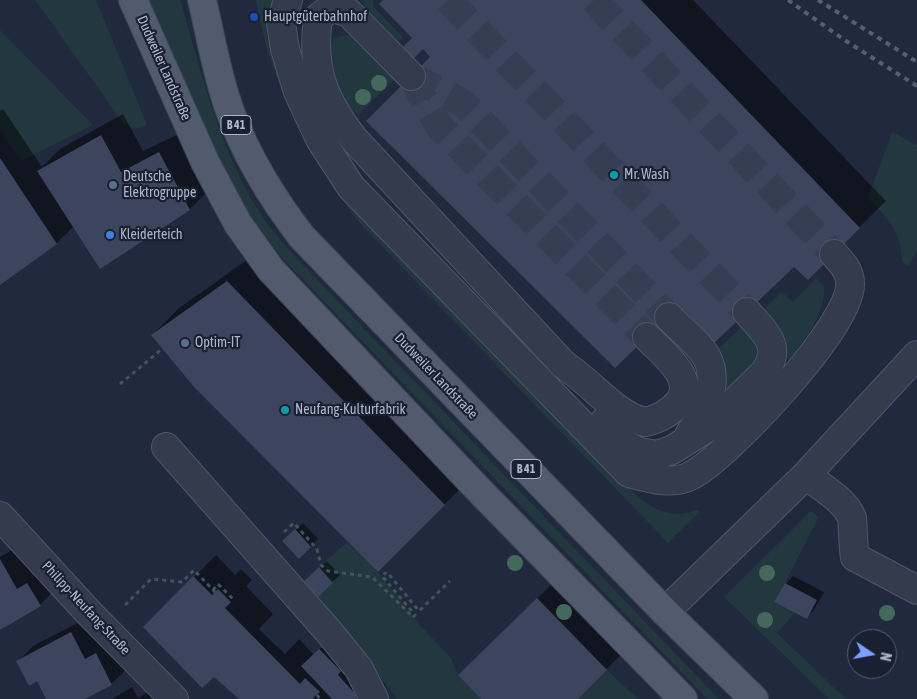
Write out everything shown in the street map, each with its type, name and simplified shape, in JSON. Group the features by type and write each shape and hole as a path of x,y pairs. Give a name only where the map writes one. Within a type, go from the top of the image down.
{"main road":[{"name":"Dudweiler Landstraße","path":"133,0 205,162 238,224 271,270 463,473 683,699"},
{"name":"Dudweiler Landstraße","path":"202,0 229,110 244,145 270,195 302,237 665,612 754,699"}],"street":[{"path":"288,0 281,23 285,48 298,92 320,139 352,187 629,473 649,479 667,480 692,476 723,451 790,383 817,351 841,312 851,285 847,268 834,254"},
{"path":"411,76 349,14 333,4 318,18 315,44 320,81 334,114 354,139 564,365 582,376 625,414 645,422 656,420 676,406 683,397 686,386 683,377 647,338"},
{"path":"564,365 572,389 627,446 640,452 657,455 672,450 710,426 766,372 771,364 774,353 771,341 747,312"},
{"path":"668,317 700,348 711,368 708,398 701,416 686,440"},
{"path":"665,612 806,475 917,355"},
{"path":"166,447 359,669 374,699"},
{"path":"806,475 846,507 852,520 851,533 854,557 917,590"},
{"name":"Philipp-Neufang-Straße","path":"0,516 103,627 174,699"}],"path":[{"path":"120,384 162,349"},
{"path":"284,532 294,523 318,549 321,565 328,571 372,577 412,618 415,615 382,576 387,572 419,612 450,581"},
{"path":"103,627 151,579 182,582 194,570 214,591 218,584 233,600"},
{"path":"317,695 320,699"}],"shaded area":[{"path":"35,0 96,0 147,125 134,129 123,123"},
{"path":"148,0 180,0 203,80 231,158 257,208 289,250 719,699 707,699 281,257 249,214 218,157"},
{"path":"256,0 273,0 269,19 345,193 635,494 649,505 664,512 679,514 697,510 700,512 668,543 364,228 345,203 310,149 282,92 262,31"},
{"path":"363,0 373,0 373,6 403,37 396,44 365,10"},
{"path":"0,30 93,125 21,161 0,130"},
{"path":"347,35 357,38 396,78 358,115 345,103 338,93 330,61 330,45 333,40"},
{"path":"892,132 917,145 917,252 908,266 902,262 899,242 888,219 868,198"},
{"path":"816,278 824,286 822,307 813,326 788,361 782,341 760,313 782,292 793,302"},
{"path":"745,324 759,340 761,360 715,408 715,352"},
{"path":"811,511 819,517 775,602 795,613 777,633 846,699 829,699 724,597"},
{"path":"347,542 378,572 418,623 451,658 458,675 481,699 397,699 318,597 333,583 319,567"},
{"path":"607,670 638,699 578,699"}],"building":[{"name":"Mr. Wash","path":"383,0 641,0 860,228 808,280 794,267 712,345 676,309 615,368 366,121 430,57 423,49 411,61 401,49 412,38 379,4"},
{"path":"101,135 121,172 159,152 190,210 100,269 37,171"},
{"path":"0,158 57,244 0,285"},
{"name":"Neufang-Kulturfabrik","path":"227,281 445,505 378,572 194,387 151,335"},
{"path":"295,529 311,547 299,559 282,541"},
{"path":"0,559 17,589 27,583 41,606 0,630"},
{"path":"319,567 333,583 318,597 304,581"},
{"path":"193,576 212,595 218,589 231,602 225,608 300,684 305,678 320,692 313,698 315,699 239,699 214,677 202,688 143,627"},
{"path":"785,583 817,600 807,619 774,602"},
{"path":"537,598 607,670 578,699 481,699 458,675"},
{"path":"71,632 85,659 96,653 112,685 85,699 46,699 37,681 29,686 16,661"},
{"path":"319,649 341,671 338,675 358,697 356,699 332,699 301,666"}],"tunnel":[{"path":"448,0 747,312"},
{"path":"594,0 834,254"},
{"path":"411,76 463,103 669,317"},
{"path":"411,76 439,126 647,337"}],"railway":[{"path":"788,0 846,41 917,86"},
{"path":"818,0 917,62"}],"place":[{"name":"Hauptgüterbahnhof","path":"254,17"},
{"name":"Mr. Wash","path":"614,175"},
{"name":"Deutsche Elektrogruppe","path":"113,185"},
{"name":"Kleiderteich","path":"110,235"},
{"name":"Optim-IT","path":"185,343"},
{"name":"Neufang-Kulturfabrik","path":"285,410"}]}
